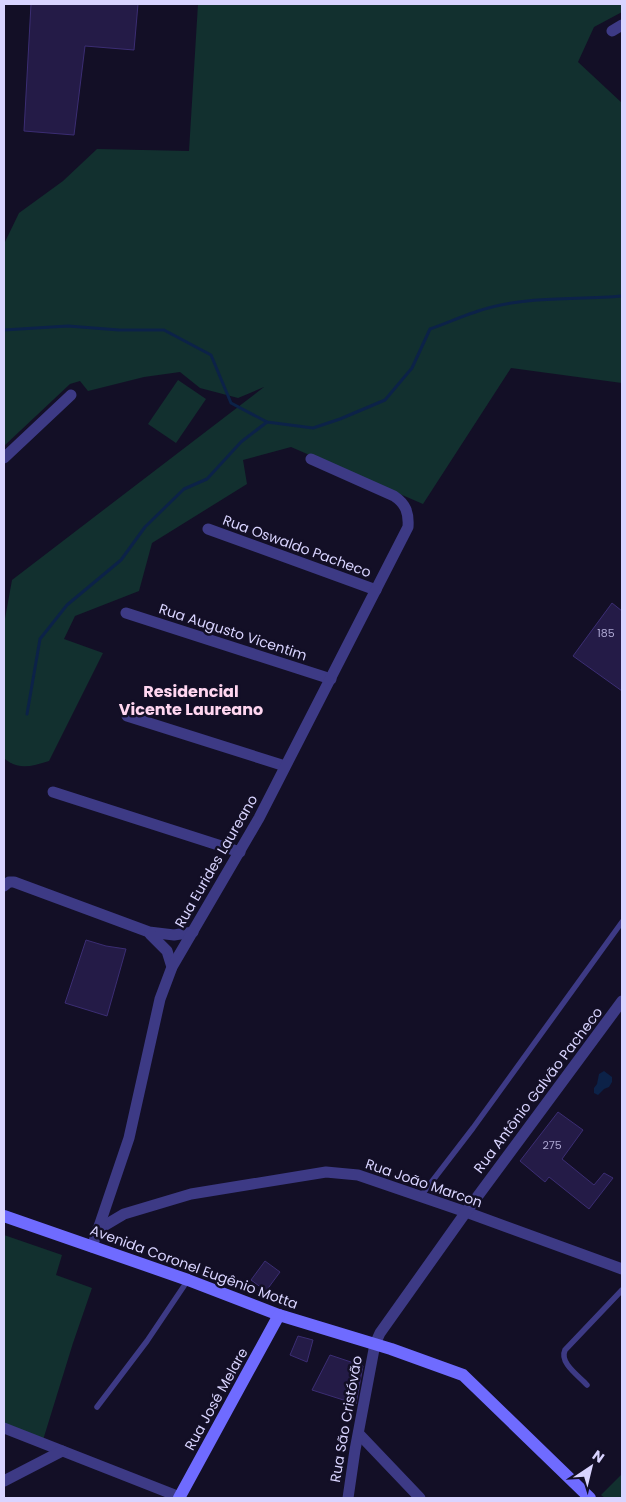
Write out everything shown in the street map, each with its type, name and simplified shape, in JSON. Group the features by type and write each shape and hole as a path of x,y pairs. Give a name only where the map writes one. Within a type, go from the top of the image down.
{"main road":[{"name":"Avenida Coronel Eugênio Motta","path":"4,1216 279,1314 416,1357 462,1375 590,1498"},
{"name":"Rua José Melare","path":"180,1498 279,1314"}],"street":[{"path":"612,32 622,25"},
{"path":"4,458 71,396"},
{"name":"Rua Eurides Laureano","path":"92,1246 129,1138 160,999 172,967 240,852 408,527 408,517 403,502 390,493 310,459"},
{"name":"Rua Oswaldo Pacheco","path":"208,529 376,590"},
{"name":"Rua Augusto Vicentim","path":"126,613 331,679"},
{"path":"127,716 285,766"},
{"path":"53,792 240,852"},
{"path":"4,886 9,882 14,882 148,932 174,935 192,932"},
{"path":"148,932 167,951 172,967"},
{"name":"Rua Antônio Galvão Pacheco","path":"375,1344 380,1333 466,1212 622,1001"},
{"name":"Rua João Marcon","path":"97,1230 124,1214 190,1194 320,1172 358,1175 622,1269"},
{"name":"Rua São Cristóvão","path":"348,1498 375,1344"},
{"path":"4,1428 180,1498"},
{"path":"359,1434 420,1498"},
{"path":"4,1482 62,1452"}],"lane":[{"path":"420,1197 473,1128 622,922"},
{"path":"97,1407 157,1327 188,1280"},
{"path":"587,1385 564,1361 563,1354 622,1290"}],"green space":[{"path":"198,4 622,4 622,12 594,27 578,62 622,103 622,383 511,368 423,504 291,447 243,460 247,484 152,543 139,591 75,616 64,639 103,653 49,761 31,766 15,765 4,758 4,624 12,580 264,387 238,398 200,388 180,372 144,377 88,391 80,381 70,384 4,446 4,244 19,213 63,181 97,149 189,151"},
{"path":"178,380 206,399 176,443 148,424"},
{"path":"4,1235 62,1255 56,1275 92,1288 43,1440 4,1423"},
{"path":"622,1474 622,1498 605,1498 601,1495"}],"water":[{"path":"604,1071 612,1077 612,1082 609,1087 598,1095 594,1093 594,1088 599,1074"}],"building":[{"path":"31,4 138,4 134,50 85,46 74,135 24,131"},
{"path":"612,603 622,611 622,691 573,656"},
{"path":"86,940 126,949 107,1016 65,1003"},
{"path":"558,1112 583,1130 562,1159 594,1185 604,1173 613,1178 589,1209 549,1177 545,1182 520,1161"},
{"path":"265,1261 280,1272 266,1291 251,1280"},
{"path":"298,1336 313,1340 307,1362 290,1355"},
{"path":"330,1355 363,1366 356,1404 312,1390"}],"waterway":[{"path":"4,330 68,326 119,330 164,330 211,355 231,403 267,422 313,428 385,400 412,368 430,329 492,307 524,301 622,296"},
{"path":"27,714 40,639 67,605 121,560 145,527 184,489 207,479 241,442 267,422"}],"district":[{"name":"Residencial Vicente Laureano","path":"191,700"}]}
